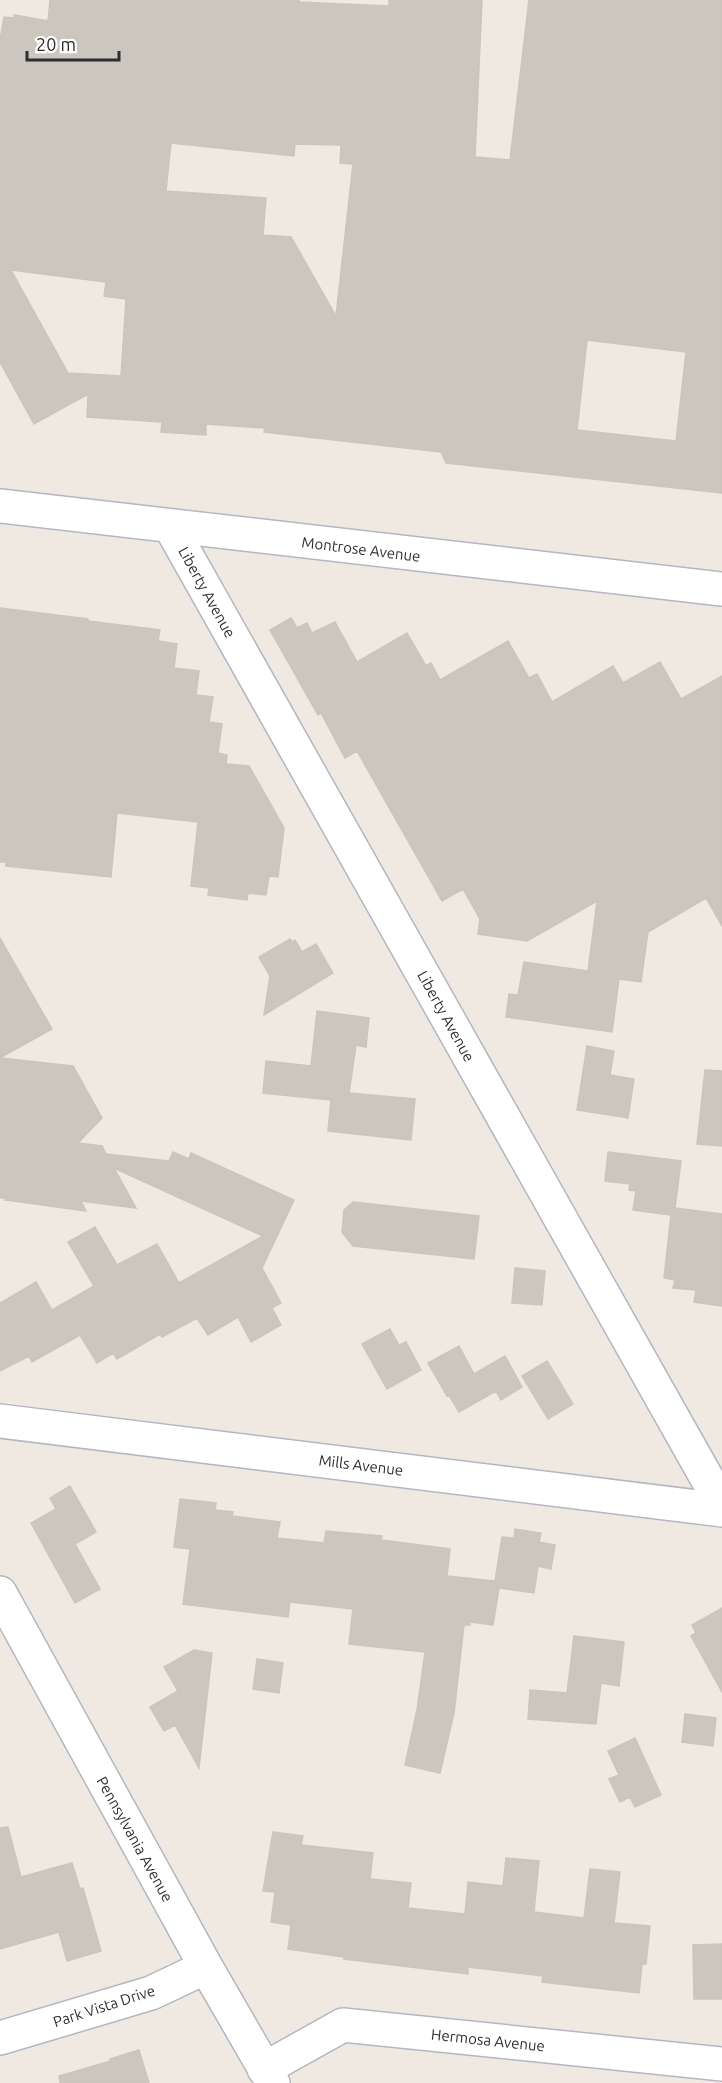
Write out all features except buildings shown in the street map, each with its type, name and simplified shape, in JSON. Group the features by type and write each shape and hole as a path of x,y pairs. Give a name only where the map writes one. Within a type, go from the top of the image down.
{"street":[{"name":"Montrose Avenue","path":"0,506 722,589"},
{"name":"Liberty Avenue","path":"170,526 722,1505"},
{"name":"Mills Avenue","path":"0,1421 722,1510"},
{"name":"Pennsylvania Avenue","path":"0,1593 206,1967 269,2076"},
{"name":"Park Vista Drive","path":"0,2038 151,1993 206,1967"},
{"name":"Hermosa Avenue","path":"269,2076 343,2025 722,2064"}]}
